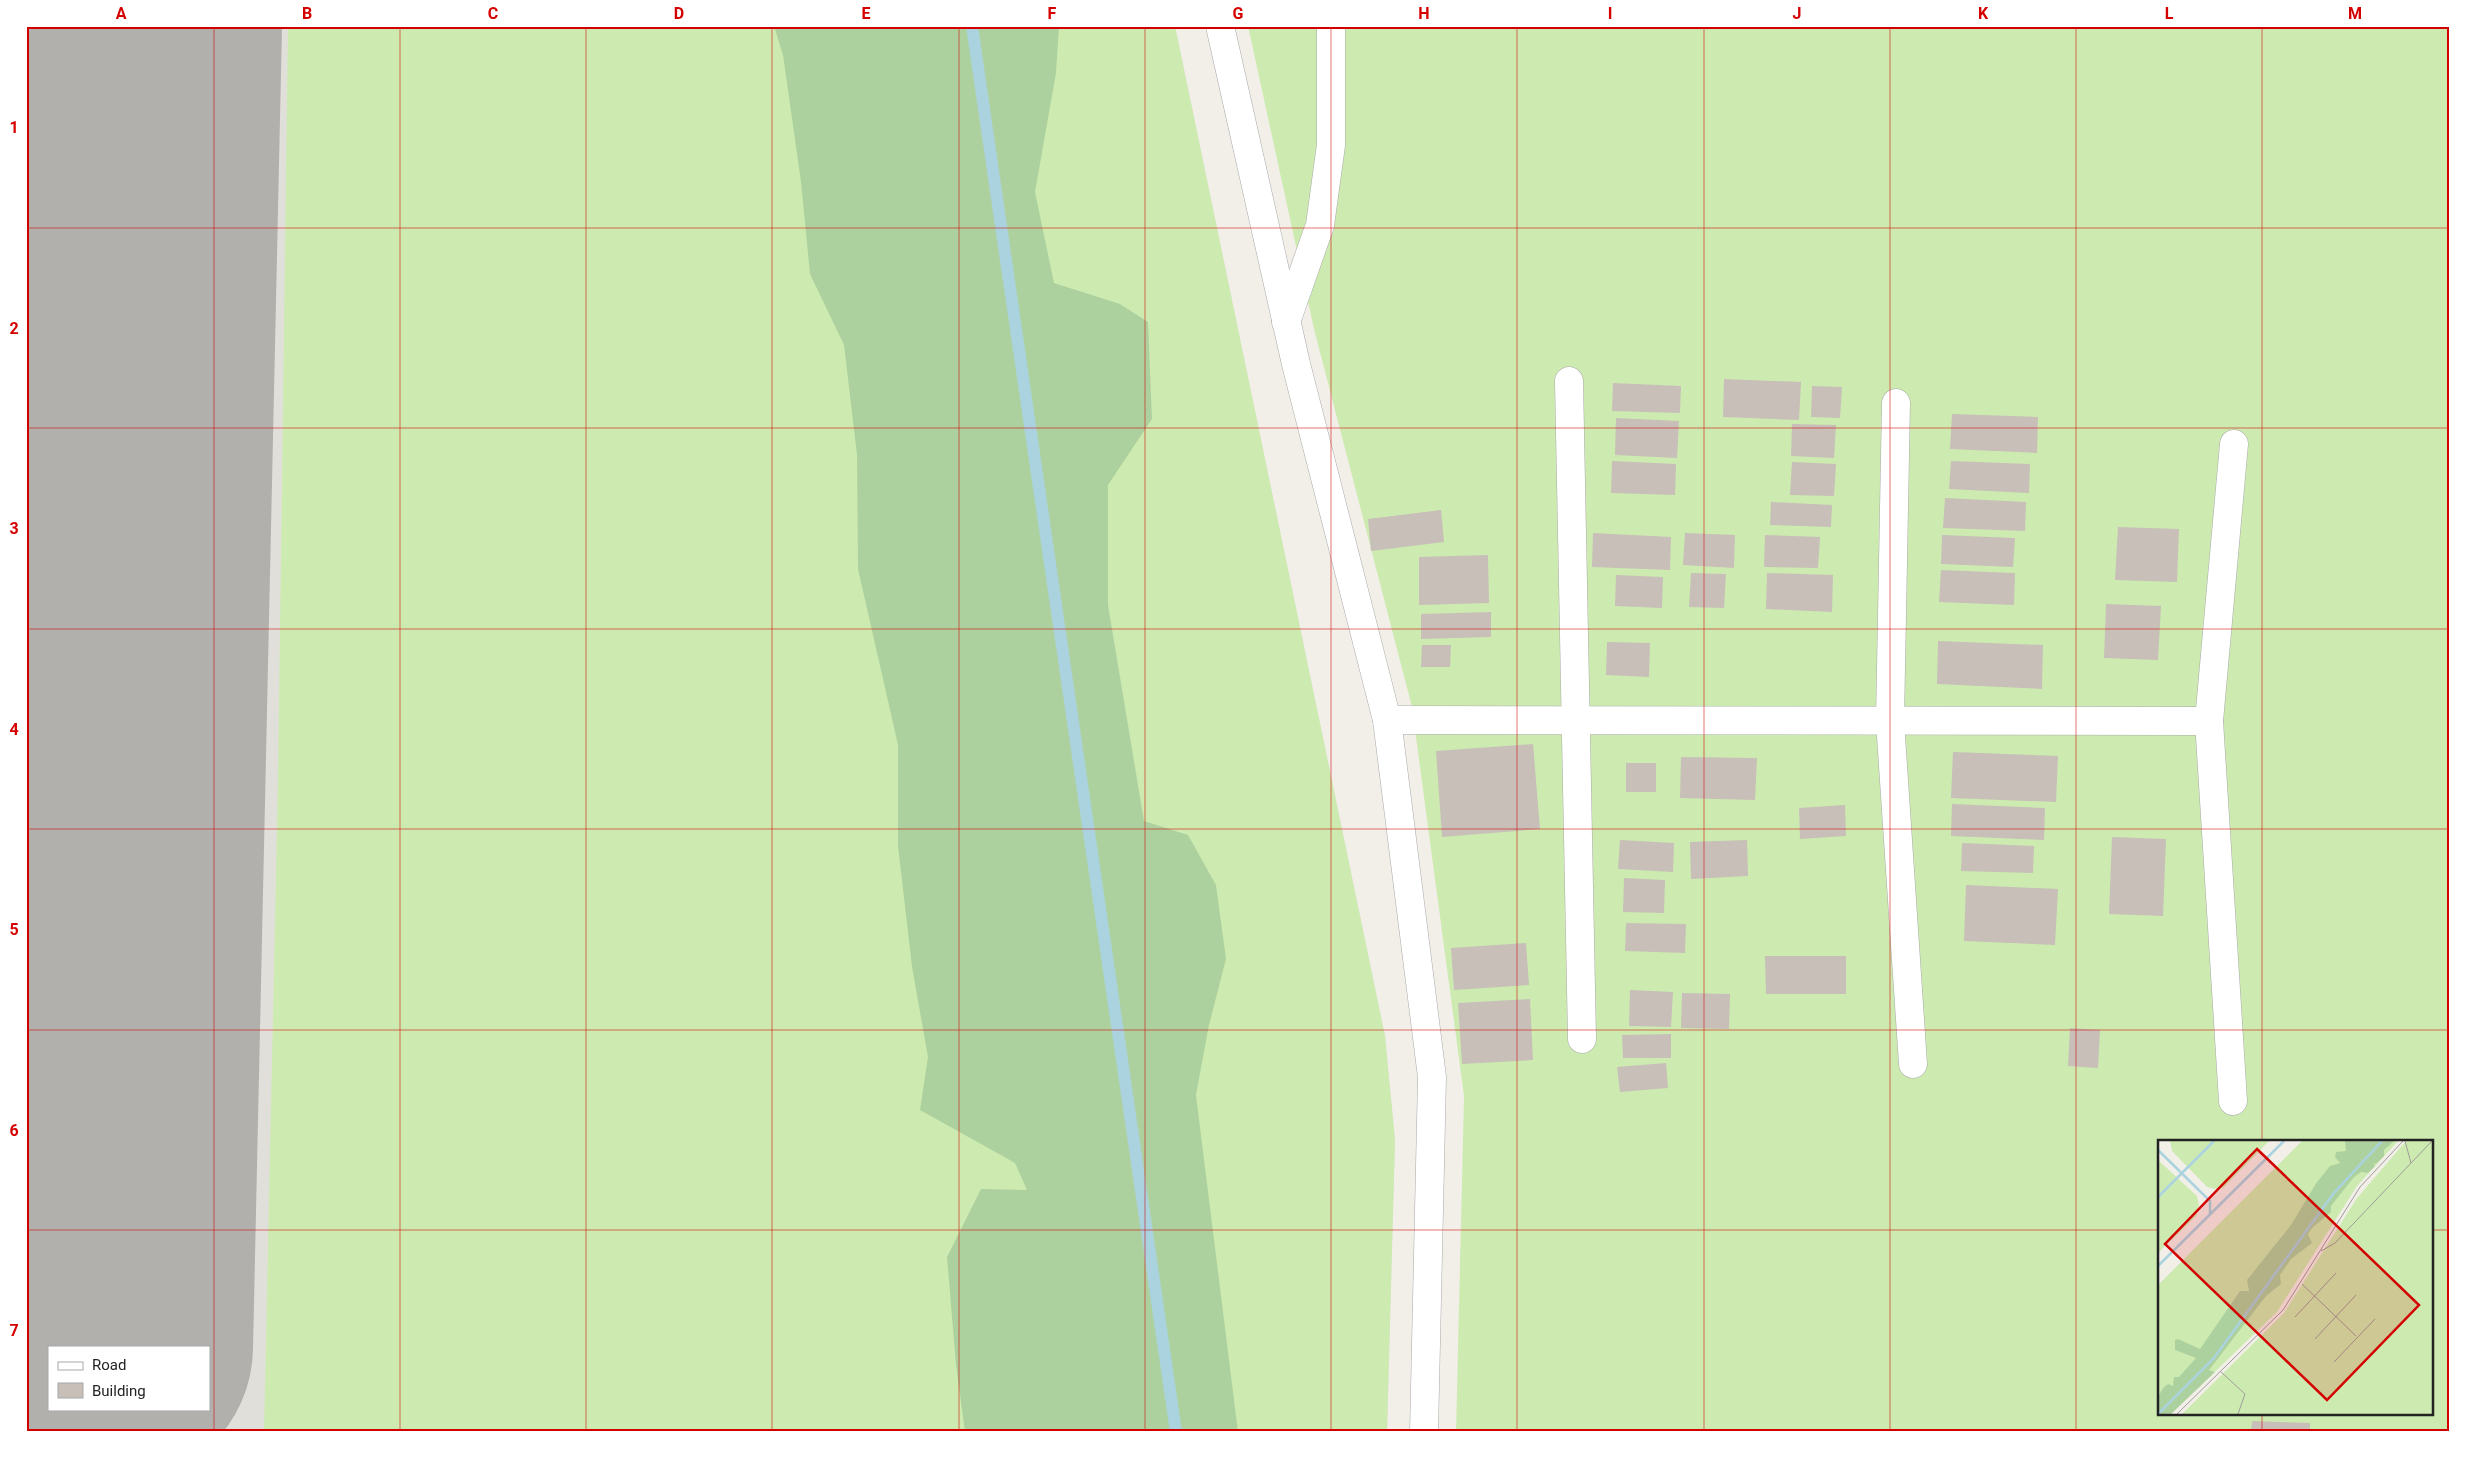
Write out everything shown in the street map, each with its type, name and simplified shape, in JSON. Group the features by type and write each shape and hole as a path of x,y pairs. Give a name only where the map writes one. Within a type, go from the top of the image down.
{"street":[{"path":"1220,26 1286,322 1387,720 1432,1077 1424,1432"},
{"path":"1286,322 1320,225 1331,145 1331,26"},
{"path":"1569,381 1582,1039"},
{"path":"1896,403 1890,721 1913,1064"},
{"path":"2233,1101 2209,721 2234,444"},
{"path":"1387,720 2209,721"}],"shaded area":[{"path":"26,26 1175,26 1385,1036 1395,1140 1387,1432 26,1432"}],"green space":[{"path":"26,26 28,26 26,490"},
{"path":"288,26 1175,26 1385,1036 1395,1140 1387,1432 264,1432 278,781"},
{"path":"774,26 1059,26 1056,73 1035,192 1054,283 1120,304 1148,322 1152,419 1108,485 1108,605 1144,821 1188,835 1216,885 1226,959 1209,1025 1196,1095 1238,1432 965,1432 956,1365 947,1257 981,1189 1027,1190 1015,1163 920,1110 928,1057 912,967 898,846 898,745 858,569 857,455 844,345 810,274 801,182 783,55"},
{"path":"1248,26 2450,26 2450,1432 1456,1432 1464,1096 1412,707 1314,329"}],"building":[{"path":"1724,379 1801,382 1799,420 1723,417"},
{"path":"1613,383 1681,386 1680,413 1612,411"},
{"path":"1812,386 1842,387 1840,418 1811,417"},
{"path":"1952,414 2038,417 2037,453 1950,449"},
{"path":"1616,418 1679,421 1677,458 1615,455"},
{"path":"1792,424 1836,425 1834,458 1791,456"},
{"path":"1612,461 1676,464 1675,495 1611,493"},
{"path":"1951,461 2030,464 2029,493 1949,489"},
{"path":"1792,462 1836,464 1834,496 1790,495"},
{"path":"1945,498 2026,502 2025,531 1943,528"},
{"path":"1771,502 1832,505 1831,527 1770,525"},
{"path":"1441,510 1444,542 1371,551 1368,519"},
{"path":"2118,527 2179,529 2177,582 2115,580"},
{"path":"1593,533 1671,537 1670,570 1592,567"},
{"path":"1685,533 1735,535 1734,568 1683,565"},
{"path":"1765,535 1820,537 1818,568 1764,567"},
{"path":"1942,535 2015,538 2013,567 1941,564"},
{"path":"1488,555 1489,603 1419,605 1419,557"},
{"path":"1941,570 2015,573 2014,605 1939,602"},
{"path":"1691,573 1726,574 1724,608 1689,607"},
{"path":"1767,573 1833,575 1832,612 1766,609"},
{"path":"1616,575 1663,577 1662,608 1615,606"},
{"path":"2106,604 2161,606 2158,660 2104,658"},
{"path":"1491,612 1491,637 1421,639 1421,614"},
{"path":"1938,641 2043,645 2042,689 1937,684"},
{"path":"1607,642 1650,643 1649,677 1606,675"},
{"path":"1422,645 1451,645 1450,667 1421,667"},
{"path":"1533,744 1540,829 1442,837 1436,751"},
{"path":"1953,752 2058,756 2056,802 1951,798"},
{"path":"1681,757 1757,758 1755,800 1680,798"},
{"path":"1626,763 1656,763 1656,792 1626,792"},
{"path":"1952,804 2045,808 2044,840 1951,836"},
{"path":"1845,805 1846,836 1800,839 1799,808"},
{"path":"2112,837 2166,839 2163,916 2109,914"},
{"path":"1620,840 1674,843 1673,872 1618,869"},
{"path":"1747,840 1748,876 1691,879 1690,842"},
{"path":"1962,843 2034,846 2033,873 1961,871"},
{"path":"1624,878 1665,880 1664,913 1623,912"},
{"path":"1966,885 2058,889 2055,945 1964,941"},
{"path":"1626,923 1686,924 1685,953 1625,951"},
{"path":"1526,943 1529,985 1454,990 1451,948"},
{"path":"1765,956 1846,956 1846,994 1766,994"},
{"path":"1630,990 1673,992 1671,1027 1629,1026"},
{"path":"1682,993 1730,994 1729,1029 1681,1028"},
{"path":"1530,999 1533,1060 1462,1064 1458,1003"},
{"path":"2070,1028 2100,1030 2098,1068 2068,1066"},
{"path":"1671,1034 1671,1058 1623,1058 1622,1035"},
{"path":"1666,1063 1668,1088 1620,1092 1617,1067"},
{"path":"2252,1421 2310,1423 2310,1432 2251,1432"}],"waterway":[{"path":"972,26 1176,1432"}],"taxiway":[{"path":"26,768 64,752 86,737 109,708 133,664"},
{"path":"26,774 62,791 89,816 111,846 129,881"}],"runway":[{"path":"117,1346 146,26"}]}
